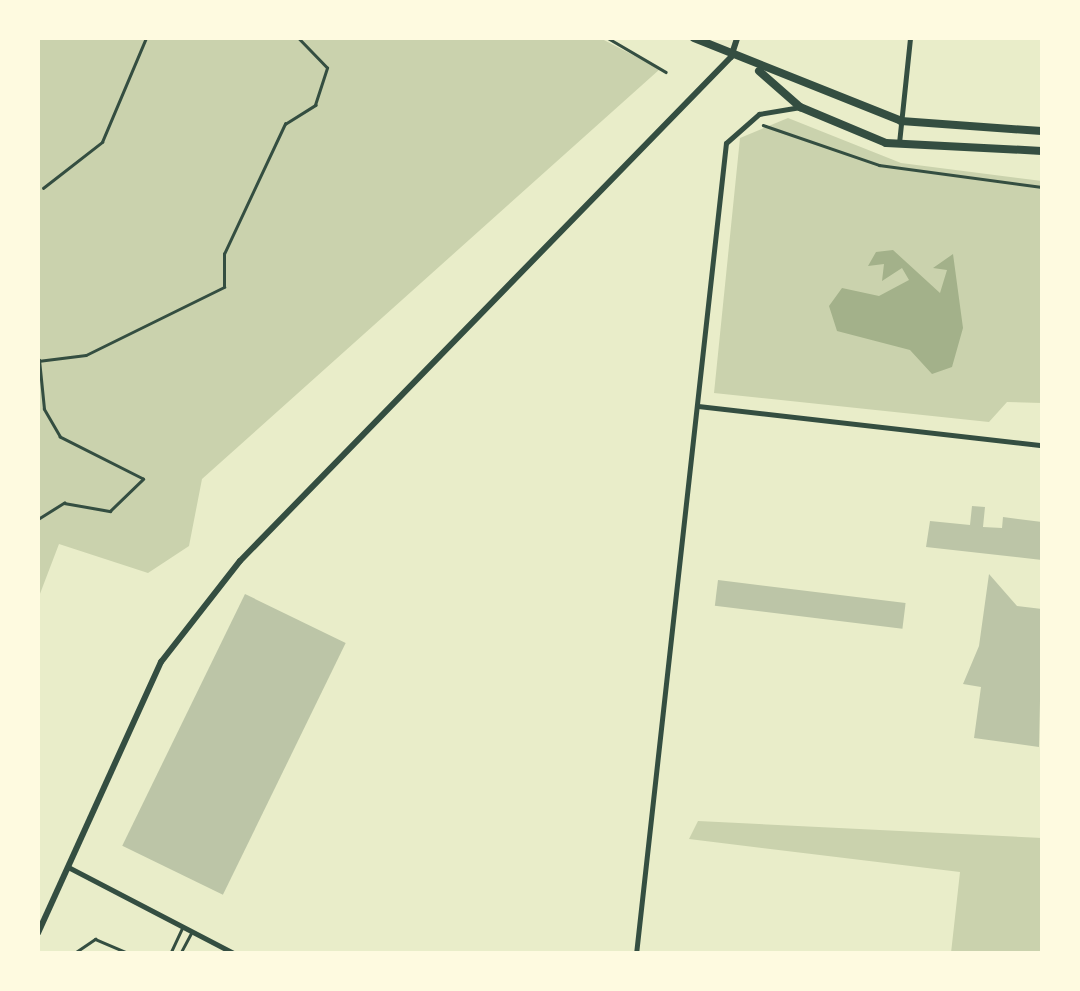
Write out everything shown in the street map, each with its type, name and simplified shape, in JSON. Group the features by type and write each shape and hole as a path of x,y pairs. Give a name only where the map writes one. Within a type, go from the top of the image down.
{"main road":[{"path":"694,38 759,71 800,107 898,146 1042,151"},
{"path":"759,71 779,70 901,121 1042,130"}],"street":[{"path":"38,933 161,662 240,561 731,58 736,38"},
{"path":"898,146 910,38"},
{"path":"636,954 726,143 747,122 800,107"},
{"path":"696,406 1042,445"},
{"path":"68,867 235,954"}],"lane":[{"path":"170,954 182,926"},
{"path":"180,954 192,931"},
{"path":"73,954 95,939 130,954"}],"path":[{"path":"43,188 102,142 146,38"},
{"path":"38,518 64,503 110,511 143,479 60,437 44,409 38,360 86,355 224,287 224,254 278,140 314,105 327,68 298,38"},
{"path":"608,38 666,72"},
{"path":"747,122 879,165 1042,187"},
{"path":"38,170 43,188 38,225"}],"shaded area":[{"path":"38,38 600,38 660,69 202,479 189,546 148,573 59,544 38,599"},
{"path":"788,118 901,163 1042,181 1042,403 1007,402 989,422 714,393 740,138"},
{"path":"893,250 940,293 947,270 933,268 953,254 963,328 952,367 932,374 910,350 837,331 829,306 842,288 879,296 909,280 902,268 882,281 884,264 868,266 876,252"},
{"path":"698,821 1042,838 1042,953 951,953 960,872 689,839"}],"building":[{"path":"972,506 985,507 983,527 1002,528 1003,517 1042,522 1042,560 926,547 930,521 970,525"},
{"path":"989,574 1017,606 1042,609 1039,747 974,738 981,687 963,684 979,646"},
{"path":"718,580 906,603 902,629 715,606"},
{"path":"245,594 346,643 223,895 122,846"}]}
